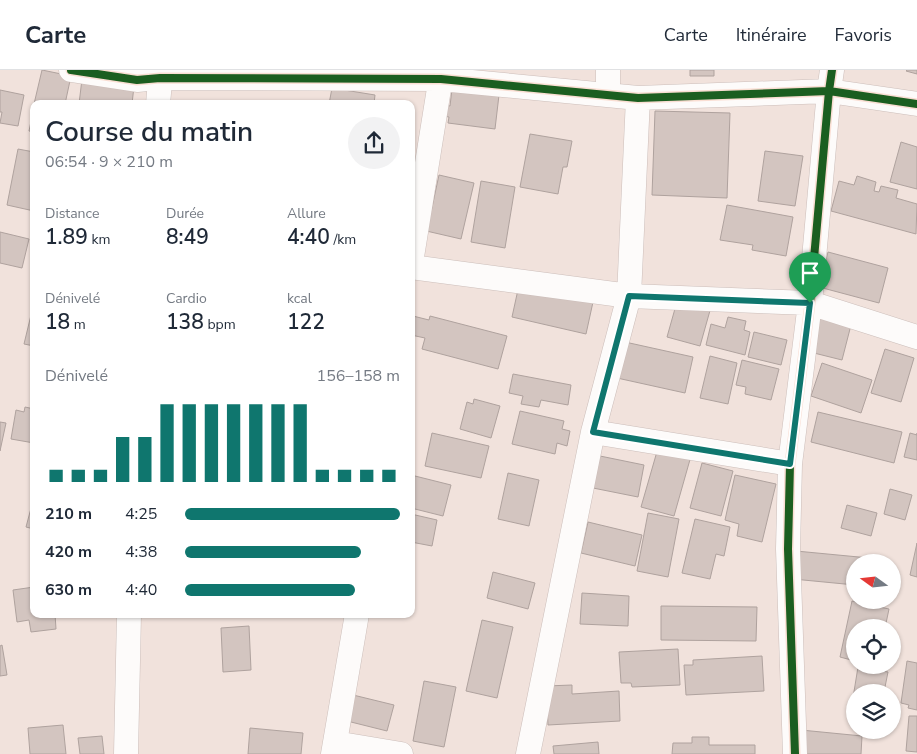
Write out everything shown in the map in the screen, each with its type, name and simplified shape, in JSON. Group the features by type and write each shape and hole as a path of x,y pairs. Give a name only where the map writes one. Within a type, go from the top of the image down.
{"street":[{"path":"71,70 137,80 161,74 442,74 638,98 831,81 917,104"},
{"path":"608,70 608,95"},
{"path":"158,100 161,74"},
{"path":"415,239 442,74"},
{"path":"795,754 788,549 790,464 810,303 831,81"},
{"path":"528,754 593,432 629,296 638,98"},
{"path":"415,268 629,296 810,303 917,337"},
{"path":"593,432 790,464"},
{"path":"126,754 129,618"},
{"path":"356,618 334,748 401,754"}],"building":[{"path":"42,70 71,76 66,100 35,100"},
{"path":"690,70 714,70 714,76 690,76"},
{"path":"917,70 917,74 906,71"},
{"path":"82,79 134,86 132,100 79,100"},
{"path":"332,88 375,95 374,100 330,100"},
{"path":"452,89 499,95 495,129 448,123 449,117 443,116 444,105 450,106"},
{"path":"0,90 24,95 18,126 0,123 2,112 0,112"},
{"path":"655,111 730,113 727,198 652,195"},
{"path":"530,134 572,141 567,167 563,167 558,194 520,187"},
{"path":"901,142 917,147 917,189 890,182"},
{"path":"18,149 30,151 30,210 7,205"},
{"path":"765,151 803,156 795,206 758,201"},
{"path":"439,175 474,183 461,239 422,230 426,211 431,212"},
{"path":"857,176 876,182 874,191 879,192 881,186 898,190 896,198 917,204 916,234 831,211 839,181 854,185"},
{"path":"481,181 515,187 505,248 471,242"},
{"path":"727,205 793,217 786,256 752,250 753,245 720,240"},
{"path":"0,232 29,239 22,268 0,263"},
{"path":"828,252 888,268 879,303 819,287"},
{"path":"519,285 593,302 586,334 512,317"},
{"path":"678,298 711,307 700,346 667,337"},
{"path":"415,316 429,320 430,316 507,336 498,369 422,349 425,338 415,336"},
{"path":"728,317 746,321 744,330 750,332 745,355 706,345 711,324 725,328"},
{"path":"819,317 851,325 842,360 814,353"},
{"path":"30,319 30,345 24,344"},
{"path":"754,332 787,340 781,365 748,357"},
{"path":"625,342 693,357 685,393 617,378"},
{"path":"885,349 914,358 901,402 871,393"},
{"path":"710,356 737,363 728,404 700,398"},
{"path":"742,360 779,369 771,400 745,394 746,387 736,385"},
{"path":"822,363 872,380 861,413 811,396"},
{"path":"513,374 571,385 568,405 541,400 539,407 521,404 523,396 509,393"},
{"path":"474,399 500,406 491,438 460,429 467,402 473,404"},
{"path":"25,407 30,408 30,442 11,439 16,410 24,412"},
{"path":"520,411 564,421 562,429 570,431 567,446 557,443 555,454 512,444"},
{"path":"818,412 902,432 894,463 811,442"},
{"path":"0,422 6,423 0,451"},
{"path":"432,433 489,446 481,478 425,466"},
{"path":"910,433 917,435 917,460 904,457"},
{"path":"658,448 691,456 674,516 641,507"},
{"path":"600,456 644,465 638,497 593,488"},
{"path":"702,463 733,471 721,516 690,508"},
{"path":"508,473 539,480 529,526 498,519"},
{"path":"735,475 776,484 762,542 737,536 739,524 725,520"},
{"path":"415,476 451,485 443,516 415,509"},
{"path":"890,489 912,495 905,520 884,514"},
{"path":"847,505 877,513 871,536 841,528"},
{"path":"30,512 30,528 26,527"},
{"path":"648,513 679,519 668,577 637,571"},
{"path":"415,515 437,520 432,546 415,543"},
{"path":"695,519 730,527 724,556 716,554 710,579 682,573"},
{"path":"588,522 642,535 635,566 581,553"},
{"path":"917,543 917,577 910,575"},
{"path":"796,551 846,556 846,584 793,579"},
{"path":"493,572 535,583 528,609 487,598"},
{"path":"30,588 30,618 55,618 56,629 31,632 29,620 17,622 13,590"},
{"path":"582,593 629,596 628,626 580,624"},
{"path":"661,606 757,607 756,641 661,640"},
{"path":"850,609 889,609 887,619 848,619"},
{"path":"482,620 513,627 497,698 466,691"},
{"path":"249,626 251,670 223,672 221,628"},
{"path":"846,629 846,659 840,657"},
{"path":"2,645 7,675 0,676 0,646"},
{"path":"678,649 680,685 632,687 631,683 621,683 619,652"},
{"path":"762,656 764,691 686,695 684,665 693,665 693,660"},
{"path":"907,661 917,663 917,710 908,708 909,705 901,703"},
{"path":"857,674 888,674 886,684 855,684"},
{"path":"424,681 456,687 444,747 413,741"},
{"path":"572,685 572,694 619,691 620,721 548,725 546,686"},
{"path":"349,694 394,705 387,731 343,720"},
{"path":"909,716 917,716 917,752 906,751"},
{"path":"63,725 66,754 30,754 28,728"},
{"path":"250,728 303,733 301,754 248,754"},
{"path":"801,730 846,734 846,739 862,739 861,754 798,754"},
{"path":"102,736 104,754 80,754 78,738"},
{"path":"692,737 709,737 709,745 755,745 755,754 672,754 673,743 692,743"},
{"path":"598,742 599,754 554,754 553,746"}],"cycle path":[{"path":"71,70 137,80 160,78 441,79 638,98 829,91 917,104"},
{"path":"795,754 788,549 790,464 810,303 832,70"}],"route":[{"path":"629,296 810,303 790,464 593,432 629,296"}]}
